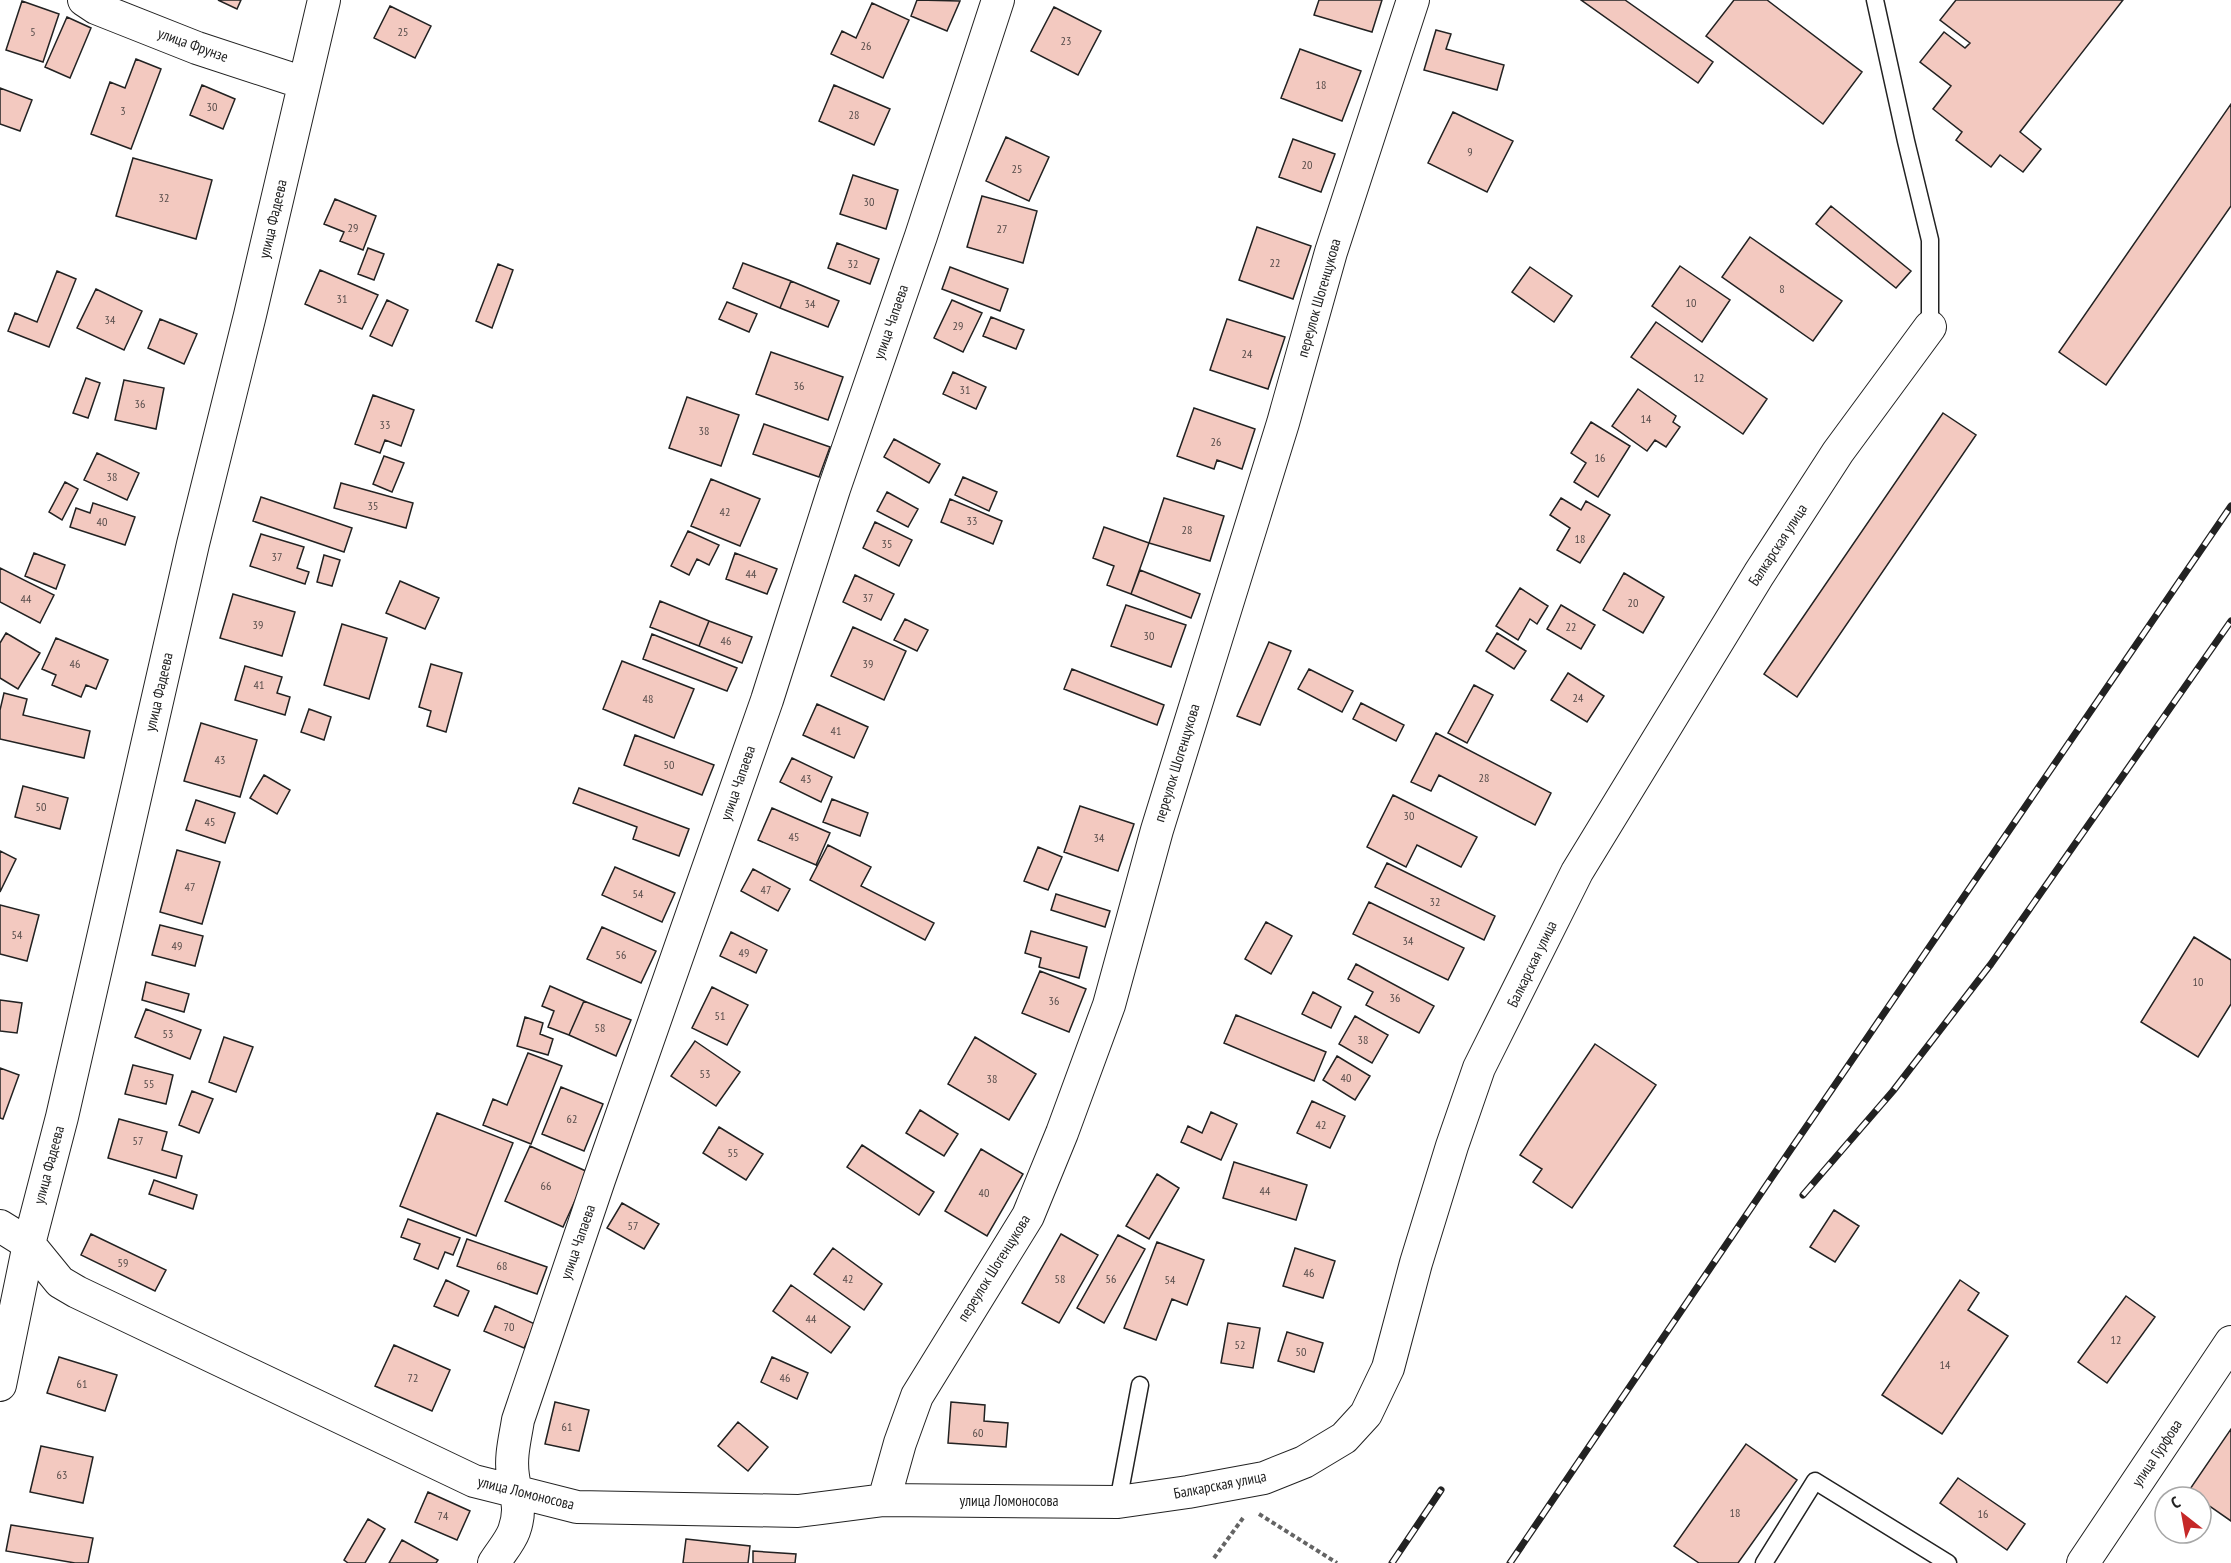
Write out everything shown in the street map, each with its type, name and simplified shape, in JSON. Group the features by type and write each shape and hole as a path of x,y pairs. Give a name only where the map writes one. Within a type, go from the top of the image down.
{"street":[{"name":"улица Фрунзе","path":"84,0 96,8 197,48 304,83"},
{"name":"улица Фадеева","path":"0,1385 29,1244 62,1117 193,544 250,315 324,0"},
{"name":"улица Чапаева","path":"494,1563 514,1533 519,1511 512,1454 518,1420 595,1191 767,700 834,489 921,236 998,0"},
{"name":"переулок Шогенцукова","path":"884,1500 900,1443 917,1396 1028,1216 1062,1133 1109,1005 1157,830 1282,423 1331,252 1413,0"},
{"name":"Балкарская улица","path":"1118,1502 1264,1478 1304,1462 1344,1438 1366,1414 1388,1368 1416,1263 1479,1068 1577,872 1759,574 1838,452 1930,327"},
{"name":"улица Ломоносова","path":"0,1226 29,1244 60,1282 77,1292 474,1480 518,1493 577,1507 729,1511 798,1511 884,1500 1118,1502"},
{"name":"улица Гурфова","path":"2083,1563 2231,1342"}],"lane":[{"path":"1875,0 1930,240 1930,327"},
{"path":"1118,1502 1140,1385"},
{"path":"1764,1563 1815,1481 1948,1563"}],"path":[{"path":"1250,1508 1337,1563"},
{"path":"1214,1558 1244,1516"}],"building":[{"path":"218,0 241,0 237,9"},
{"path":"917,0 960,1 947,31 911,16"},
{"path":"1319,0 1382,0 1372,32 1314,15"},
{"path":"1581,0 1625,0 1713,62 1698,83"},
{"path":"1734,0 1767,0 1862,72 1823,124 1706,36"},
{"path":"1956,0 2123,0 2020,132 2041,149 2023,172 2000,155 1991,167 1956,140 1962,132 1933,109 1951,86 1920,62 1944,32 1965,48 1970,43 1940,20"},
{"path":"22,1 59,14 43,62 6,50"},
{"path":"872,3 909,20 883,78 831,54 842,31 856,38"},
{"path":"390,6 431,26 415,58 374,38"},
{"path":"1054,7 1101,31 1078,75 1031,51"},
{"path":"67,17 91,28 70,78 45,67"},
{"path":"1436,30 1451,34 1446,49 1504,65 1497,90 1424,70"},
{"path":"1300,49 1361,71 1342,121 1281,98"},
{"path":"136,59 161,69 131,149 91,134 110,82 125,88"},
{"path":"202,85 235,99 223,129 190,115"},
{"path":"834,85 890,109 874,145 819,121"},
{"path":"0,88 32,100 20,131 0,124"},
{"path":"2231,104 2231,206 2106,385 2059,352"},
{"path":"1453,112 1513,141 1487,192 1428,163"},
{"path":"1006,137 1049,157 1029,201 986,181"},
{"path":"1293,139 1335,154 1321,192 1279,177"},
{"path":"133,158 212,180 196,239 116,216"},
{"path":"853,175 898,190 886,229 840,214"},
{"path":"982,196 1037,211 1023,263 967,247"},
{"path":"335,199 376,216 363,250 340,241 344,232 324,224"},
{"path":"1831,206 1911,271 1896,288 1816,224"},
{"path":"1257,227 1311,246 1293,299 1239,280"},
{"path":"1750,237 1842,301 1813,341 1722,277"},
{"path":"837,243 879,259 870,284 828,268"},
{"path":"368,248 384,254 374,280 358,274"},
{"path":"743,263 791,281 780,308 733,288"},
{"path":"498,264 513,270 492,328 476,321"},
{"path":"1680,266 1730,300 1702,342 1652,306"},
{"path":"950,267 1008,289 1000,311 942,289"},
{"path":"1530,267 1572,296 1554,322 1512,292"},
{"path":"320,270 378,295 362,329 305,304"},
{"path":"57,271 76,279 49,347 8,331 15,313 37,322"},
{"path":"791,281 839,301 828,327 780,308"},
{"path":"96,289 142,311 124,350 77,328"},
{"path":"387,300 408,310 392,346 370,336"},
{"path":"952,300 982,313 963,352 934,338"},
{"path":"727,302 757,314 749,332 719,319"},
{"path":"991,317 1024,330 1016,349 983,336"},
{"path":"160,319 197,334 184,364 148,348"},
{"path":"1227,319 1285,337 1268,389 1210,370"},
{"path":"1656,322 1767,399 1743,434 1631,357"},
{"path":"771,352 843,377 828,420 756,394"},
{"path":"953,372 986,387 976,409 943,394"},
{"path":"86,378 100,383 88,418 73,413"},
{"path":"124,380 164,388 156,429 115,420"},
{"path":"1638,389 1676,416 1673,422 1680,427 1666,447 1655,440 1647,451 1612,426"},
{"path":"373,395 414,410 401,446 385,440 380,453 355,444"},
{"path":"687,397 739,415 721,466 669,448"},
{"path":"1194,408 1255,429 1242,469 1217,460 1214,469 1177,456"},
{"path":"1943,413 1976,435 1797,697 1764,674"},
{"path":"1591,422 1630,446 1598,497 1574,482 1586,463 1571,453"},
{"path":"764,424 830,447 819,477 753,454"},
{"path":"894,439 940,464 929,483 884,457"},
{"path":"97,453 139,473 127,500 84,480"},
{"path":"384,456 404,463 392,492 373,484"},
{"path":"963,477 997,492 989,511 955,495"},
{"path":"711,479 760,499 740,546 691,526"},
{"path":"65,482 78,489 62,520 49,512"},
{"path":"341,483 413,503 406,528 334,508"},
{"path":"887,492 918,509 908,527 877,511"},
{"path":"261,497 352,528 344,552 253,521"},
{"path":"1164,498 1224,516 1210,561 1149,543"},
{"path":"1561,498 1581,510 1586,501 1610,515 1580,563 1557,550 1570,528 1550,515"},
{"path":"950,499 1002,521 993,544 941,522"},
{"path":"93,503 135,517 125,545 70,527 76,508 90,513"},
{"path":"875,522 912,540 899,566 863,548"},
{"path":"1104,527 1149,543 1131,594 1107,585 1114,566 1093,558"},
{"path":"688,531 719,545 709,565 697,559 689,575 671,566"},
{"path":"261,534 304,547 297,568 309,572 305,584 250,566"},
{"path":"34,553 65,565 56,589 25,576"},
{"path":"735,553 777,569 767,594 726,579"},
{"path":"324,555 340,560 332,586 317,582"},
{"path":"0,568 54,595 40,623 0,602"},
{"path":"1140,570 1200,594 1191,618 1131,594"},
{"path":"1624,573 1664,597 1643,633 1603,610"},
{"path":"855,575 894,594 881,620 843,602"},
{"path":"400,581 439,598 425,629 386,613"},
{"path":"1520,588 1548,606 1537,624 1530,619 1518,640 1496,626"},
{"path":"233,594 295,612 282,656 220,638"},
{"path":"660,601 709,621 699,646 650,627"},
{"path":"1126,605 1186,625 1171,667 1111,646"},
{"path":"1561,605 1595,625 1581,649 1547,629"},
{"path":"905,619 928,630 917,651 894,640"},
{"path":"709,621 752,637 742,663 699,646"},
{"path":"342,624 387,638 369,699 324,685"},
{"path":"853,627 906,651 884,700 831,676"},
{"path":"6,633 40,653 18,689 0,678 0,643"},
{"path":"1497,633 1526,651 1514,669 1486,651"},
{"path":"652,634 737,668 727,691 643,659"},
{"path":"56,638 108,660 96,689 86,685 81,697 52,685 56,675 42,669"},
{"path":"1269,642 1291,651 1260,725 1237,716"},
{"path":"622,661 694,689 674,738 603,709"},
{"path":"431,664 462,673 446,732 427,726 431,711 419,707"},
{"path":"245,666 282,677 277,693 290,697 285,715 235,700"},
{"path":"1072,669 1164,705 1157,725 1064,689"},
{"path":"1309,669 1353,691 1342,712 1298,689"},
{"path":"1568,673 1604,696 1587,722 1551,700"},
{"path":"1474,685 1493,695 1467,743 1448,733"},
{"path":"4,693 27,699 23,715 90,731 84,758 0,739 0,710"},
{"path":"1361,703 1404,725 1396,741 1353,719"},
{"path":"817,704 868,727 854,758 803,735"},
{"path":"309,709 331,717 324,740 301,732"},
{"path":"201,723 257,740 240,797 184,781"},
{"path":"1436,733 1551,793 1535,825 1439,775 1431,791 1411,782"},
{"path":"635,735 714,765 702,795 624,765"},
{"path":"792,758 832,777 821,802 780,782"},
{"path":"264,775 290,790 277,814 250,798"},
{"path":"23,786 68,798 60,829 15,817"},
{"path":"579,788 689,829 679,856 633,839 637,827 573,803"},
{"path":"1393,795 1477,837 1461,867 1417,845 1406,867 1367,847"},
{"path":"832,799 868,813 860,836 823,822"},
{"path":"196,800 235,813 225,843 186,830"},
{"path":"1080,806 1134,824 1118,871 1064,852"},
{"path":"772,808 830,833 816,865 758,840"},
{"path":"828,845 871,867 861,886 934,923 925,940 810,880"},
{"path":"1038,847 1062,857 1048,890 1024,881"},
{"path":"177,850 220,862 202,924 160,912"},
{"path":"0,851 16,859 0,892"},
{"path":"1387,863 1495,916 1484,940 1375,887"},
{"path":"615,867 675,893 662,922 602,895"},
{"path":"753,869 790,889 778,911 741,891"},
{"path":"1056,894 1110,911 1105,927 1051,910"},
{"path":"1369,902 1464,948 1448,980 1353,934"},
{"path":"0,905 39,915 27,961 0,954"},
{"path":"1266,922 1292,936 1271,974 1245,959"},
{"path":"160,925 203,936 195,966 152,955"},
{"path":"602,927 656,951 641,983 587,959"},
{"path":"1031,931 1087,947 1079,978 1039,967 1041,958 1025,953"},
{"path":"731,932 767,950 756,973 720,956"},
{"path":"2194,937 2231,960 2231,1004 2198,1057 2141,1022"},
{"path":"1356,964 1434,1006 1419,1033 1366,1005 1373,992 1348,979"},
{"path":"1040,971 1086,989 1069,1032 1022,1013"},
{"path":"146,982 189,994 184,1012 142,1000"},
{"path":"550,986 584,1001 569,1035 548,1027 554,1011 542,1006"},
{"path":"712,987 748,1005 727,1045 692,1028"},
{"path":"1313,992 1341,1007 1331,1028 1302,1014"},
{"path":"0,1000 22,1003 17,1033 0,1031"},
{"path":"584,1001 631,1020 616,1056 569,1035"},
{"path":"146,1009 201,1030 190,1059 135,1037"},
{"path":"1236,1015 1326,1052 1314,1081 1224,1043"},
{"path":"1355,1016 1388,1035 1372,1063 1339,1044"},
{"path":"525,1017 543,1023 540,1034 553,1039 548,1055 517,1046"},
{"path":"224,1037 253,1047 236,1092 209,1082"},
{"path":"975,1037 1036,1074 1009,1120 948,1084"},
{"path":"695,1041 740,1072 716,1106 671,1076"},
{"path":"1595,1044 1656,1085 1572,1208 1533,1182 1542,1169 1520,1155"},
{"path":"528,1053 562,1066 531,1144 483,1125 493,1099 507,1105"},
{"path":"1337,1056 1370,1076 1355,1100 1323,1080"},
{"path":"133,1065 173,1075 166,1104 125,1094"},
{"path":"0,1068 19,1075 3,1119 0,1118"},
{"path":"561,1087 603,1104 584,1151 542,1134"},
{"path":"192,1091 213,1099 199,1133 179,1125"},
{"path":"1312,1101 1345,1116 1330,1148 1297,1133"},
{"path":"920,1110 958,1134 944,1156 906,1133"},
{"path":"1211,1112 1237,1124 1221,1160 1181,1142 1188,1126 1202,1133"},
{"path":"437,1113 513,1143 476,1236 400,1206"},
{"path":"119,1119 167,1132 162,1150 182,1156 176,1178 108,1158"},
{"path":"719,1127 763,1154 746,1180 703,1153"},
{"path":"862,1145 934,1192 919,1215 847,1167"},
{"path":"530,1146 588,1172 563,1227 505,1201"},
{"path":"981,1149 1023,1174 987,1236 945,1211"},
{"path":"1234,1162 1307,1185 1296,1220 1223,1198"},
{"path":"1157,1174 1179,1188 1149,1239 1126,1226"},
{"path":"154,1180 197,1195 193,1209 149,1194"},
{"path":"622,1203 659,1224 644,1249 607,1228"},
{"path":"1834,1210 1859,1226 1835,1262 1810,1247"},
{"path":"408,1219 460,1238 453,1255 445,1252 438,1269 414,1259 420,1244 401,1237"},
{"path":"91,1234 166,1270 155,1291 81,1255"},
{"path":"1061,1234 1098,1255 1059,1323 1022,1303"},
{"path":"1118,1235 1145,1249 1104,1323 1077,1308"},
{"path":"467,1239 547,1267 537,1294 457,1266"},
{"path":"1157,1242 1204,1260 1187,1305 1172,1299 1156,1340 1124,1328"},
{"path":"833,1248 882,1284 864,1310 814,1274"},
{"path":"1295,1248 1335,1261 1323,1298 1283,1286"},
{"path":"446,1280 469,1291 458,1316 434,1306"},
{"path":"1960,1280 1979,1293 1968,1310 2008,1336 1942,1434 1882,1395"},
{"path":"791,1285 850,1327 831,1353 773,1311"},
{"path":"2126,1296 2155,1317 2107,1383 2078,1362"},
{"path":"495,1306 535,1324 524,1348 484,1331"},
{"path":"1228,1323 1260,1328 1253,1368 1221,1363"},
{"path":"1287,1332 1323,1343 1314,1372 1278,1361"},
{"path":"394,1345 450,1370 432,1411 375,1386"},
{"path":"59,1357 117,1375 105,1411 47,1393"},
{"path":"772,1357 808,1373 797,1399 761,1382"},
{"path":"555,1402 589,1410 579,1451 545,1444"},
{"path":"951,1402 985,1405 984,1421 1008,1423 1006,1447 948,1443"},
{"path":"738,1422 768,1447 748,1471 718,1446"},
{"path":"2231,1429 2231,1521 2213,1508 2213,1485 2193,1485"},
{"path":"1746,1444 1797,1480 1738,1563 1699,1563 1674,1546"},
{"path":"41,1446 93,1457 83,1503 30,1492"},
{"path":"1958,1478 2025,1524 2007,1550 1940,1503"},
{"path":"428,1492 470,1511 457,1540 415,1522"},
{"path":"368,1519 385,1529 365,1563 348,1563 344,1560"},
{"path":"11,1525 93,1538 88,1563 75,1563 6,1551"},
{"path":"686,1539 750,1546 748,1563 683,1563"},
{"path":"402,1540 438,1560 436,1563 389,1563"},
{"path":"753,1551 796,1554 795,1563 753,1563"}],"railway":[{"path":"1510,1563 2231,506"},
{"path":"1803,1195 1893,1091 1991,964 2231,621"},
{"path":"1392,1563 1441,1490"}]}
